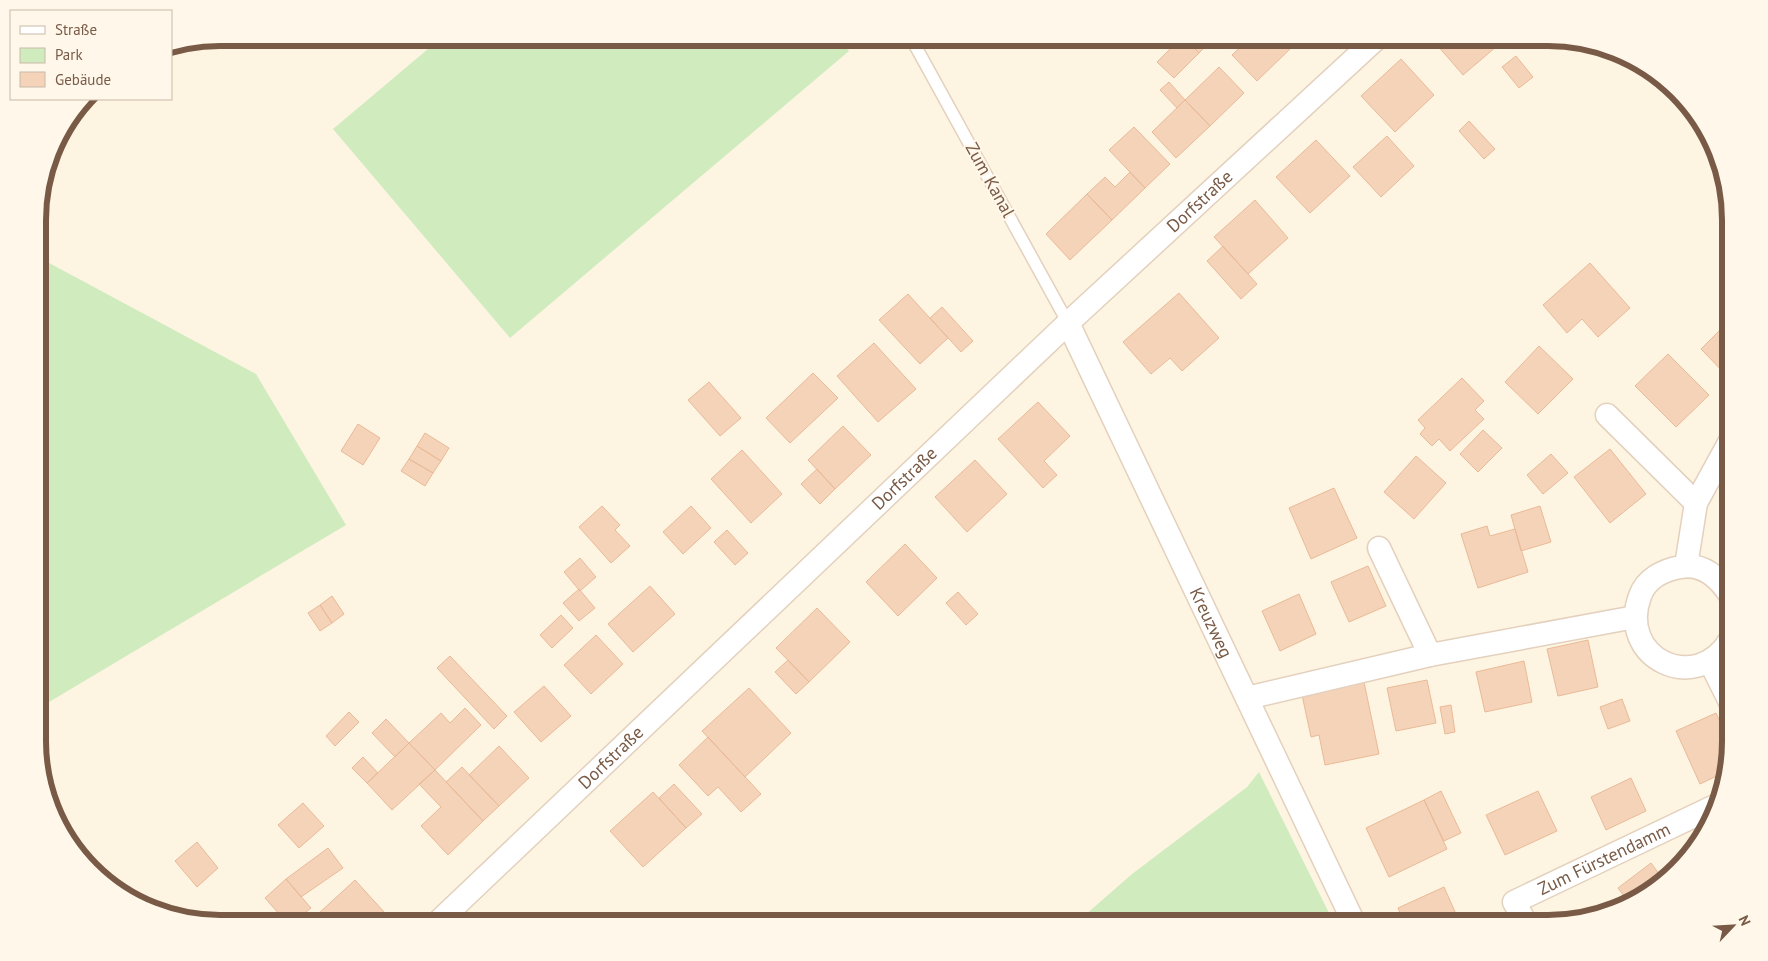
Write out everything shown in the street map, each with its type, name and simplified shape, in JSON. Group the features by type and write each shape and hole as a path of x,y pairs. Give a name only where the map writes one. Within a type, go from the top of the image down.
{"street":[{"name":"Dorfstraße","path":"447,915 1068,322 1368,46"},
{"name":"Kreuzweg","path":"1068,322 1350,914"},
{"path":"1608,415 1696,503"},
{"path":"1686,566 1696,503 1722,456"},
{"path":"1379,548 1430,655"},
{"path":"1722,582 1706,570 1686,566 1669,569 1654,577 1642,590 1635,617 1637,635 1647,650 1660,661 1677,667 1694,668 1710,662 1722,653"},
{"path":"1248,698 1430,655 1635,617"},
{"path":"1710,662 1722,686"},
{"name":"Zum Fürstendamm","path":"1521,914 1514,902 1708,810"}],"lane":[{"name":"Zum Kanal","path":"916,46 1068,322"}],"green space":[{"path":"431,47 845,47 849,51 510,338 333,129"},
{"path":"47,262 256,374 346,525 46,704"},
{"path":"1259,772 1330,914 1086,914 1132,874 1247,787"}],"building":[{"path":"1173,46 1192,46 1199,53 1174,78 1157,62"},
{"path":"1192,46 1206,46 1199,53"},
{"path":"1241,46 1289,46 1291,48 1257,81 1232,55"},
{"path":"1438,46 1497,46 1463,75"},
{"path":"1516,56 1533,77 1519,88 1502,67"},
{"path":"1401,59 1434,95 1395,132 1361,96"},
{"path":"1219,67 1244,93 1210,126 1185,100"},
{"path":"1169,82 1185,100 1177,108 1160,90"},
{"path":"1185,100 1210,126 1176,158 1152,132"},
{"path":"1469,121 1495,149 1484,159 1459,131"},
{"path":"1134,127 1170,164 1145,188 1109,150"},
{"path":"1387,136 1414,166 1381,197 1353,167"},
{"path":"1316,140 1350,176 1310,213 1276,177"},
{"path":"1130,172 1145,188 1112,220 1087,194 1105,177 1115,187"},
{"path":"1087,194 1112,220 1070,260 1046,234"},
{"path":"1255,200 1288,238 1248,274 1214,237"},
{"path":"1223,246 1257,284 1241,299 1207,261"},
{"path":"1590,263 1630,308 1598,337 1582,319 1567,333 1543,305"},
{"path":"1179,293 1219,338 1182,371 1170,358 1151,374 1123,342"},
{"path":"908,294 948,338 920,364 879,320"},
{"path":"942,307 973,341 961,352 930,318"},
{"path":"1722,328 1722,371 1701,349"},
{"path":"874,343 916,389 878,422 837,376"},
{"path":"1539,346 1573,379 1538,414 1505,382"},
{"path":"1668,354 1709,395 1676,427 1635,386"},
{"path":"813,373 838,398 790,443 766,418"},
{"path":"1462,378 1484,401 1475,410 1484,419 1450,451 1439,439 1432,446 1420,434 1425,428 1418,420"},
{"path":"709,382 741,418 720,436 688,400"},
{"path":"1038,402 1070,436 1044,461 1057,475 1043,488 998,439"},
{"path":"358,424 380,438 363,465 341,451"},
{"path":"843,426 871,455 835,489 808,460"},
{"path":"1483,430 1502,448 1478,472 1460,454"},
{"path":"425,433 449,448 441,461 417,446"},
{"path":"417,446 441,461 433,473 409,459"},
{"path":"1610,449 1646,494 1610,523 1574,477"},
{"path":"742,450 782,494 751,523 711,479"},
{"path":"1551,454 1568,473 1543,494 1527,475"},
{"path":"1416,456 1446,483 1414,519 1384,492"},
{"path":"409,459 433,473 425,486 401,471"},
{"path":"975,460 1007,494 967,532 935,497"},
{"path":"817,469 835,489 820,504 801,484"},
{"path":"1334,488 1357,538 1311,559 1289,508"},
{"path":"602,506 620,525 615,530 630,546 611,563 579,527"},
{"path":"691,506 711,528 683,554 663,532"},
{"path":"1540,506 1551,542 1521,551 1511,515"},
{"path":"1487,526 1490,536 1515,529 1528,572 1478,588 1461,534"},
{"path":"727,530 748,553 735,565 714,542"},
{"path":"905,544 937,578 898,616 866,582"},
{"path":"580,558 596,577 580,591 564,572"},
{"path":"1368,566 1386,606 1349,622 1331,582"},
{"path":"650,586 675,614 633,652 608,624"},
{"path":"579,589 595,608 579,621 563,603"},
{"path":"958,592 978,614 966,625 946,603"},
{"path":"1299,594 1316,634 1280,651 1262,611"},
{"path":"332,596 344,614 332,623 320,605"},
{"path":"320,605 332,623 320,631 308,613"},
{"path":"817,608 850,642 809,682 776,648"},
{"path":"561,615 573,628 552,648 540,635"},
{"path":"596,635 623,664 591,694 564,665"},
{"path":"1588,640 1598,687 1558,696 1547,649"},
{"path":"450,656 507,716 494,729 437,668"},
{"path":"788,660 809,682 796,694 775,672"},
{"path":"1524,661 1532,702 1485,712 1476,672"},
{"path":"1427,680 1436,723 1396,731 1387,688"},
{"path":"1364,682 1379,754 1325,765 1319,735 1311,737 1302,695"},
{"path":"544,686 571,716 541,742 514,712"},
{"path":"749,688 791,733 745,777 702,731"},
{"path":"1622,699 1630,721 1608,729 1600,707"},
{"path":"1451,705 1455,732 1445,734 1440,707"},
{"path":"465,708 481,725 435,770 409,743 441,713 450,723"},
{"path":"349,712 359,722 335,746 326,736"},
{"path":"1716,713 1722,726 1718,775 1700,784 1676,731"},
{"path":"386,719 409,743 395,757 372,733"},
{"path":"708,737 761,794 741,812 718,787 708,796 679,765"},
{"path":"409,743 435,770 392,810 367,783"},
{"path":"499,746 529,778 499,806 469,775"},
{"path":"363,757 378,773 367,783 352,768"},
{"path":"462,767 499,806 483,821 446,782"},
{"path":"435,770 483,821 448,855 421,826 441,807 419,784"},
{"path":"1631,778 1646,811 1606,830 1591,797"},
{"path":"674,784 702,814 686,828 659,798"},
{"path":"1441,791 1461,833 1444,841 1424,800"},
{"path":"1538,791 1557,831 1505,855 1486,815"},
{"path":"653,792 686,828 643,867 610,831"},
{"path":"1424,800 1447,849 1389,877 1366,828"},
{"path":"303,803 324,826 299,848 278,825"},
{"path":"197,842 218,868 197,887 175,861"},
{"path":"328,848 343,868 301,897 286,879"},
{"path":"1651,863 1659,875 1625,897 1618,888"},
{"path":"286,879 311,908 302,915 280,915 265,898"},
{"path":"355,880 385,913 383,915 318,914"},
{"path":"1444,887 1456,914 1400,914 1398,908"}]}
